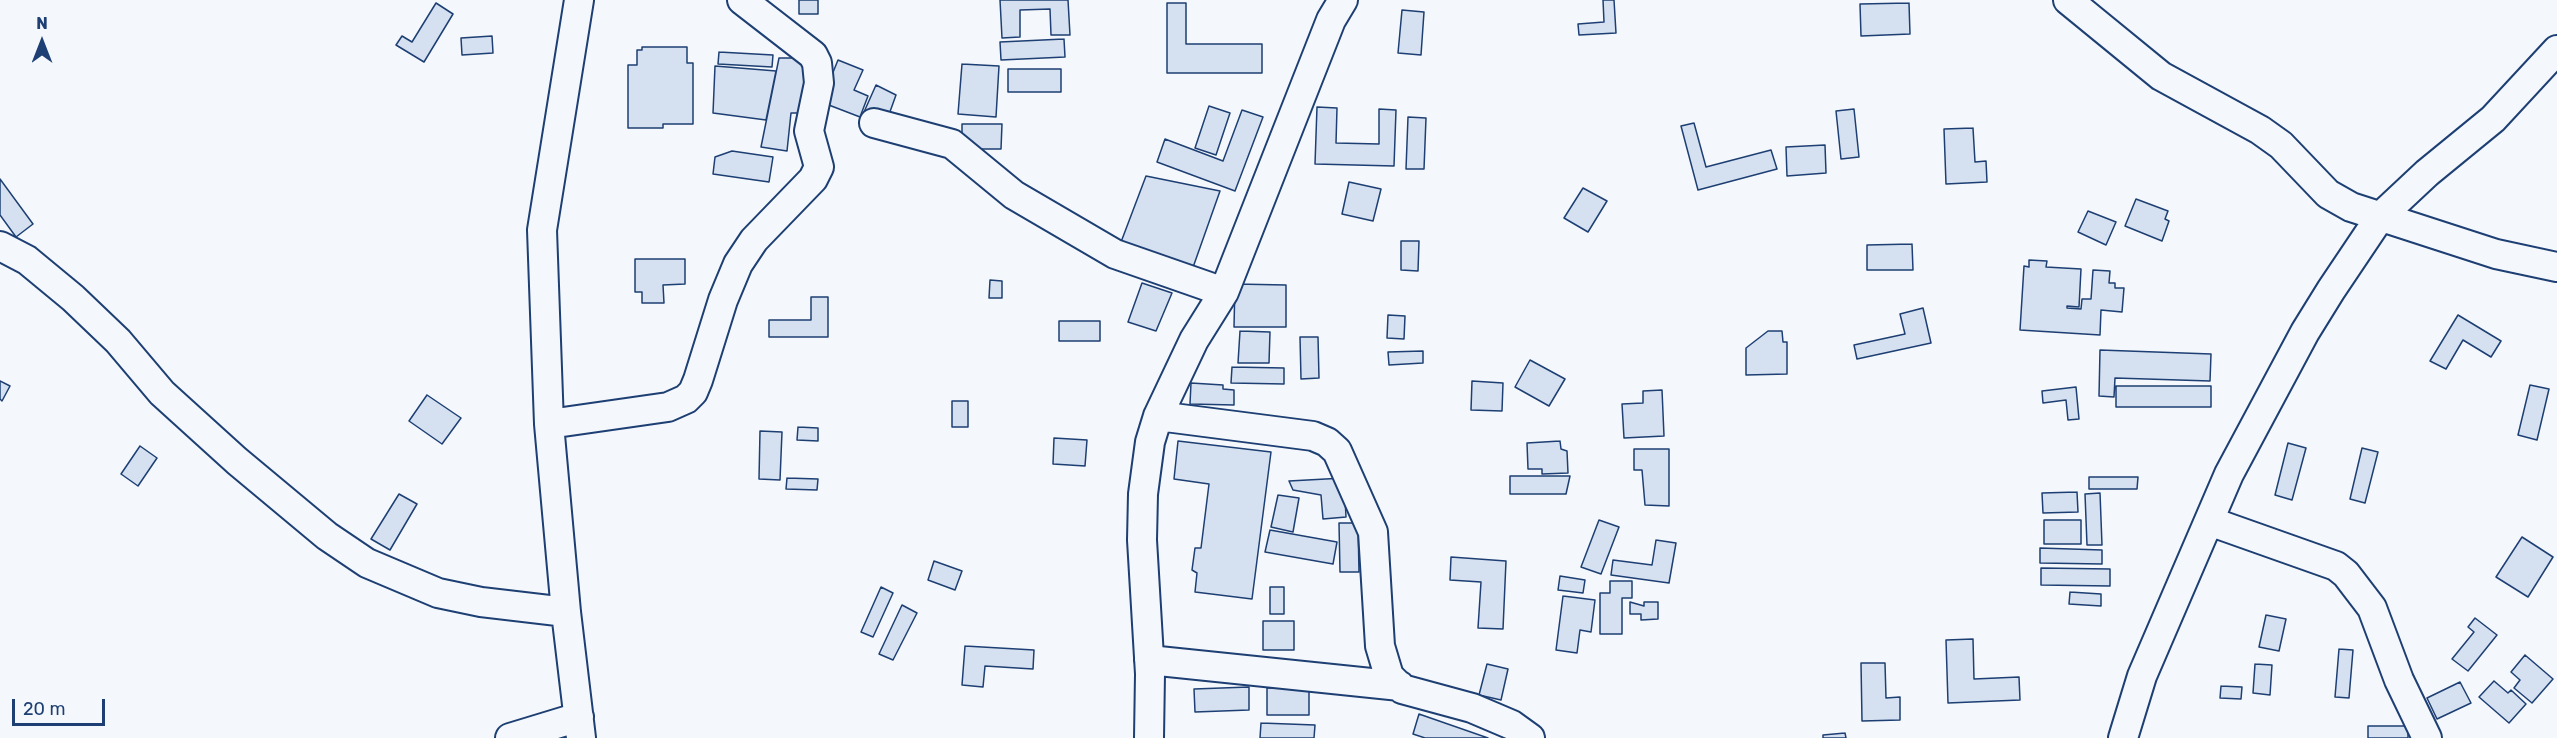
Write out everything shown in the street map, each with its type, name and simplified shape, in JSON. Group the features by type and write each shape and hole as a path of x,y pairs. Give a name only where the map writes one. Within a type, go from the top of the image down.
{"street":[{"path":"510,738 580,727 566,612 549,424 542,230 579,0"},
{"path":"549,424 668,407 686,399 693,392 698,380 723,300 738,264 753,240 813,179 819,167 809,131 819,83 817,63 813,56 742,0"},
{"path":"1149,738 1149,660 1142,517 1150,442 1158,416 1194,340 1224,291 1331,20 1343,0"},
{"path":"2068,0 2161,76 2260,130 2281,145 2328,194 2351,207 2496,254 2557,267"},
{"path":"2123,738 2142,676 2229,474 2305,332 2380,217 2427,173 2493,119 2557,50"},
{"path":"874,123 952,144 1014,195 1115,254 1224,291"},
{"path":"0,246 27,260 73,298 118,341 162,393 237,461 327,536 367,563 438,593 481,602 566,612"},
{"path":"1158,416 1313,436 1327,442 1337,451 1373,532 1380,646 1389,676 1400,686"},
{"path":"2209,521 2336,567 2346,574 2372,608 2399,680 2427,738"},
{"path":"1149,660 1400,686 1472,708 1512,725 1530,738"}],"building":[{"path":"799,0 818,0 818,14 799,14"},
{"path":"1000,0 1068,0 1070,35 1051,35 1050,9 1020,10 1020,37 1002,38"},
{"path":"1603,0 1614,0 1616,33 1579,35 1578,24 1604,22"},
{"path":"436,3 453,14 424,62 396,45 402,36 412,42"},
{"path":"1167,3 1186,3 1186,44 1262,44 1262,73 1167,73"},
{"path":"1909,3 1910,34 1861,36 1860,4"},
{"path":"1402,10 1424,12 1421,55 1398,53"},
{"path":"492,36 493,53 462,55 461,38"},
{"path":"1064,39 1065,57 1001,60 1000,42"},
{"path":"642,47 687,47 687,63 693,63 693,124 663,124 663,128 628,128 628,65 637,65 637,50 642,50"},
{"path":"719,52 773,55 772,67 718,64"},
{"path":"779,58 806,58 806,113 791,113 787,151 761,147"},
{"path":"838,60 863,70 854,90 868,96 860,117 821,102"},
{"path":"962,64 999,66 996,117 958,114"},
{"path":"715,66 776,71 766,120 713,113"},
{"path":"1008,69 1061,69 1061,92 1008,92"},
{"path":"876,85 896,95 887,120 864,112"},
{"path":"1209,106 1230,113 1216,155 1195,148"},
{"path":"1317,107 1337,108 1336,143 1379,144 1379,109 1396,110 1394,166 1315,164"},
{"path":"1854,109 1859,157 1841,159 1836,111"},
{"path":"1242,110 1263,117 1235,191 1157,162 1165,139 1223,161"},
{"path":"1408,117 1426,118 1424,169 1406,169"},
{"path":"1694,123 1706,167 1771,150 1777,169 1698,190 1681,126"},
{"path":"962,124 1002,124 1001,149 962,149"},
{"path":"1973,128 1975,162 1986,161 1987,182 1946,184 1944,129"},
{"path":"1825,145 1826,173 1787,176 1786,147"},
{"path":"732,151 773,157 769,182 713,174 715,157"},
{"path":"1146,176 1220,191 1191,273 1118,250"},
{"path":"0,179 33,224 16,237 0,215"},
{"path":"1349,182 1381,189 1373,221 1342,214"},
{"path":"1583,188 1607,201 1588,232 1564,218"},
{"path":"2136,199 2168,211 2165,219 2169,221 2162,241 2125,226"},
{"path":"2088,211 2116,222 2106,245 2078,232"},
{"path":"1401,241 1419,241 1418,271 1401,270"},
{"path":"1912,244 1913,270 1867,270 1867,245"},
{"path":"635,259 685,259 685,284 663,285 664,303 642,303 642,292 635,292"},
{"path":"2029,260 2047,261 2046,267 2081,269 2079,307 2067,306 2067,308 2081,309 2082,299 2091,299 2093,270 2110,271 2109,283 2115,283 2115,288 2124,288 2122,312 2101,310 2100,335 2020,330 2024,266 2029,267"},
{"path":"990,280 1002,281 1002,298 989,298"},
{"path":"1142,283 1172,293 1156,331 1128,322"},
{"path":"1235,284 1286,285 1286,327 1234,327"},
{"path":"811,297 828,297 828,337 769,337 769,320 811,320"},
{"path":"1923,308 1931,343 1857,359 1854,345 1905,334 1900,314"},
{"path":"1388,315 1405,316 1404,339 1387,338"},
{"path":"2458,315 2501,341 2491,357 2463,340 2446,369 2430,361"},
{"path":"1059,321 1100,321 1100,341 1059,341"},
{"path":"1240,331 1270,332 1269,363 1238,363"},
{"path":"1768,331 1782,331 1783,342 1787,342 1787,374 1746,375 1746,348"},
{"path":"1300,337 1318,337 1319,378 1301,379"},
{"path":"2100,350 2211,354 2210,381 2115,378 2114,397 2099,396"},
{"path":"1423,351 1423,363 1389,365 1388,352"},
{"path":"1530,360 1565,379 1549,406 1515,387"},
{"path":"1232,367 1284,368 1284,384 1231,383"},
{"path":"0,381 10,386 2,401 0,399"},
{"path":"1472,381 1503,383 1502,411 1471,410"},
{"path":"1191,383 1223,385 1223,389 1234,390 1234,405 1190,404"},
{"path":"2530,385 2549,389 2537,440 2518,435"},
{"path":"2116,386 2211,386 2211,407 2116,407"},
{"path":"2076,387 2079,419 2068,420 2066,400 2043,403 2042,391"},
{"path":"1662,390 1664,436 1624,438 1622,404 1643,403 1643,391"},
{"path":"427,395 461,418 442,444 409,421"},
{"path":"952,401 968,401 968,427 952,427"},
{"path":"798,427 818,428 818,441 797,440"},
{"path":"760,431 782,432 780,480 759,479"},
{"path":"1054,438 1087,440 1085,466 1053,464"},
{"path":"1178,441 1271,452 1252,599 1195,592 1197,573 1192,570 1195,548 1201,548 1209,484 1174,479"},
{"path":"1560,441 1561,449 1567,451 1568,473 1542,474 1542,469 1528,469 1527,443"},
{"path":"2288,443 2306,448 2292,500 2275,495"},
{"path":"140,446 157,458 138,486 121,474"},
{"path":"2362,448 2378,452 2365,503 2350,499"},
{"path":"1634,449 1669,449 1669,506 1645,505 1642,470 1634,470"},
{"path":"1510,476 1570,476 1566,494 1510,494"},
{"path":"2089,477 2138,477 2137,489 2089,489"},
{"path":"787,478 818,479 817,490 786,489"},
{"path":"1344,478 1346,517 1323,519 1321,495 1293,490 1289,481"},
{"path":"2077,492 2078,512 2043,513 2042,493"},
{"path":"2100,493 2102,545 2087,545 2085,494"},
{"path":"399,494 417,504 390,550 371,539"},
{"path":"1278,495 1299,498 1293,532 1271,527"},
{"path":"1599,520 1619,527 1601,574 1581,567"},
{"path":"2044,520 2081,520 2081,544 2044,544"},
{"path":"1339,523 1358,523 1359,572 1340,572"},
{"path":"1270,530 1337,542 1333,564 1265,552"},
{"path":"2522,537 2553,557 2528,597 2496,577"},
{"path":"1656,540 1676,543 1669,583 1611,575 1613,560 1652,565"},
{"path":"2040,548 2102,550 2102,564 2040,563"},
{"path":"1451,557 1506,561 1503,629 1478,628 1481,582 1450,580"},
{"path":"934,561 962,571 955,590 928,580"},
{"path":"2041,568 2110,569 2110,586 2041,585"},
{"path":"1560,576 1585,580 1583,593 1558,590"},
{"path":"1610,581 1632,581 1632,598 1622,598 1622,634 1600,634 1600,593 1610,593"},
{"path":"881,587 893,593 873,637 861,632"},
{"path":"1270,587 1284,587 1284,614 1270,614"},
{"path":"2070,592 2101,594 2101,606 2069,604"},
{"path":"1563,596 1595,600 1591,632 1580,630 1577,653 1556,650"},
{"path":"1630,602 1644,606 1644,602 1658,602 1658,619 1641,620 1641,614 1630,614"},
{"path":"902,605 917,613 893,660 879,654"},
{"path":"2266,615 2286,619 2279,651 2259,647"},
{"path":"2475,618 2497,635 2468,671 2452,659 2474,632 2468,627"},
{"path":"1263,621 1294,621 1294,650 1263,650"},
{"path":"1973,639 1974,679 2019,677 2020,700 1948,703 1946,640"},
{"path":"965,646 1034,650 1033,669 985,666 983,687 962,685"},
{"path":"2339,649 2353,650 2349,698 2335,697"},
{"path":"2525,655 2553,679 2532,703 2514,688 2520,680 2511,672"},
{"path":"1861,663 1885,663 1886,698 1900,697 1900,720 1862,721"},
{"path":"1487,664 1508,669 1501,700 1479,695"},
{"path":"2255,664 2272,665 2270,695 2253,693"},
{"path":"2494,681 2508,693 2511,690 2526,704 2509,723 2479,697"},
{"path":"2460,682 2471,703 2437,719 2427,698"},
{"path":"2221,686 2242,687 2241,699 2220,698"},
{"path":"1249,687 1249,710 1195,712 1194,689"},
{"path":"1267,688 1309,688 1309,715 1267,715"},
{"path":"1419,714 1488,738 1425,738 1413,734"},
{"path":"1261,723 1315,725 1314,738 1260,738"},
{"path":"2368,726 2408,726 2408,738 2368,738"},
{"path":"1845,733 1846,738 1823,738 1823,735"}]}
